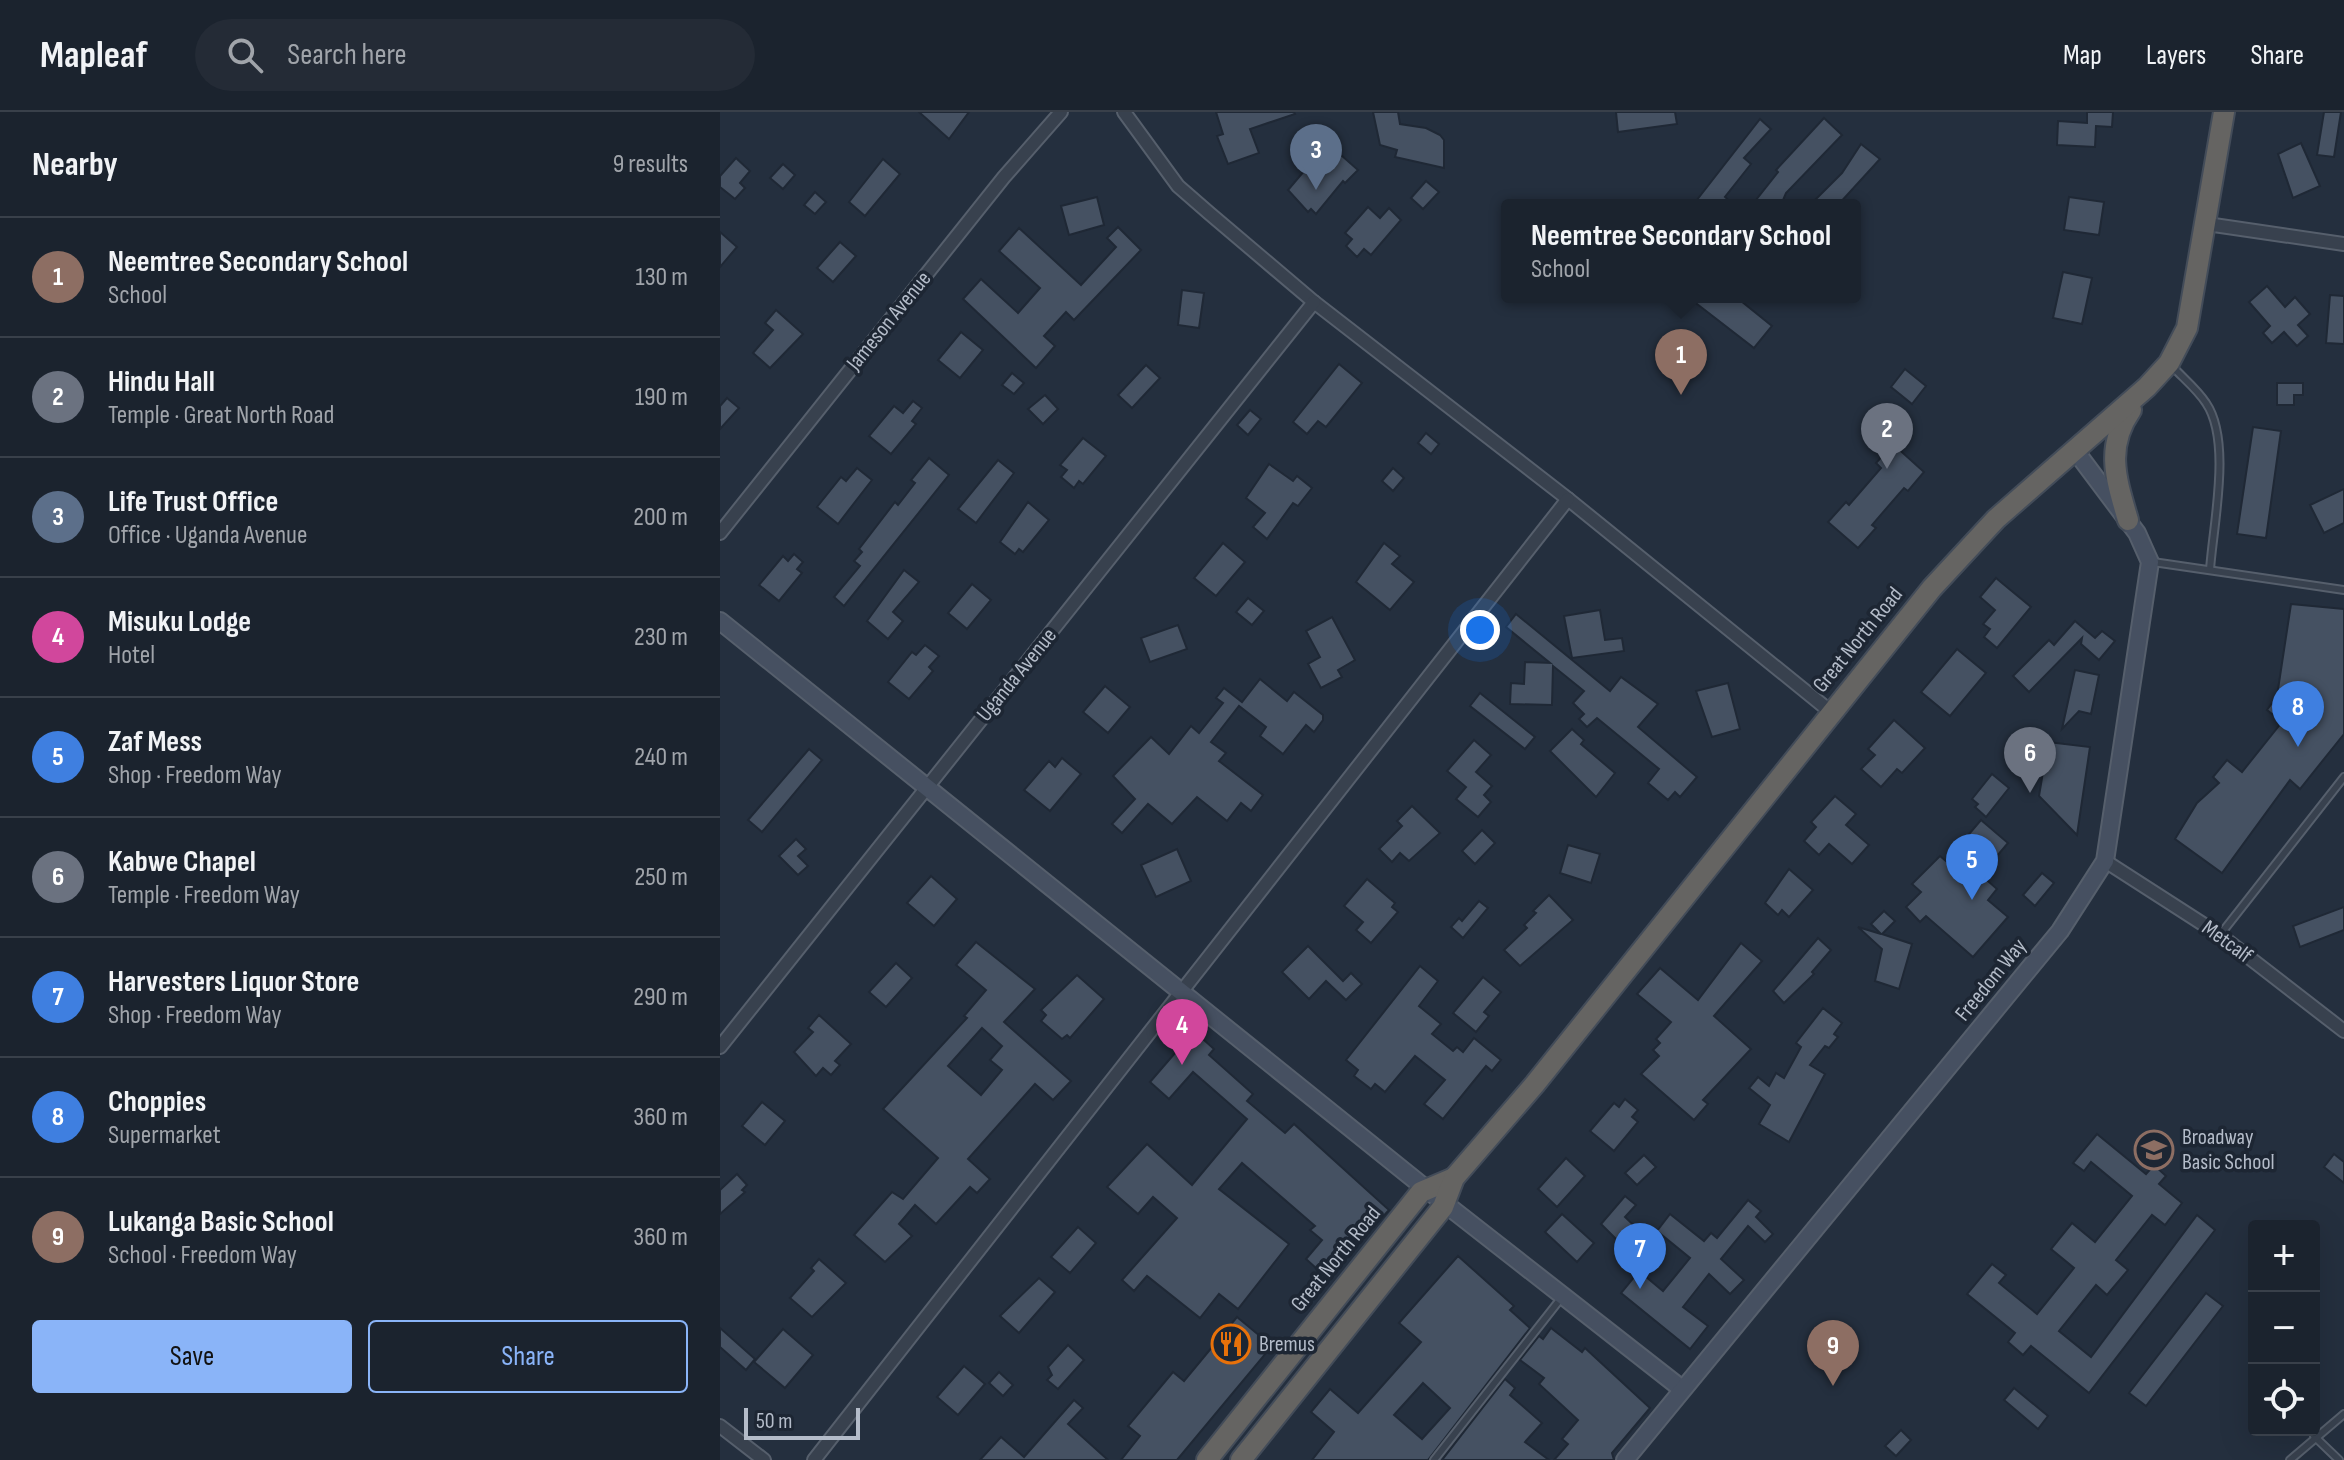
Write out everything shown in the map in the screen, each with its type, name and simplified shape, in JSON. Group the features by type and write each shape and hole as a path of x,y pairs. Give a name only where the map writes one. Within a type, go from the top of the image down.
{"highway":[{"name":"Great North Road","path":"1241,1460 1445,1203 1454,1178 1535,1084 1831,712 1965,551 2074,449 2147,387 2169,363 2187,328 2224,112"},
{"path":"2128,520 2115,470 2114,445 2119,427 2147,387"},
{"path":"1425,1188 1454,1178"},
{"name":"Great North Road","path":"1207,1460 1425,1188"}],"main road":[{"path":"2074,449 2128,520 2150,562"},
{"name":"Freedom Way","path":"1625,1460 2060,931 2105,861 2150,562"},
{"path":"720,621 1425,1188 1682,1389"}],"street":[{"name":"Jameson Avenue","path":"720,533 1004,177 1061,112"},
{"path":"1124,112 1152,156 1178,186 1314,302 1568,499 1831,712"},
{"path":"2207,224 2344,244"},
{"name":"Uganda Avenue","path":"720,1047 1314,302"},
{"path":"814,1460 1568,499"},
{"name":"Metcalf","path":"2105,861 2220,935 2344,1031"},
{"path":"720,1426 764,1460"}],"lane":[{"path":"2169,363 2206,403 2217,427 2219,456 2210,570"},
{"path":"2150,562 2344,590"},
{"path":"2220,935 2344,777"},
{"path":"1434,1460 1562,1297"},
{"path":"2320,1432 2344,1414"},
{"path":"2290,1460 2314,1436 2339,1460"}],"building":[{"path":"919,112 969,112 949,139"},
{"path":"1216,112 1295,114 1250,129 1259,153 1228,164 1217,136 1223,134"},
{"path":"1373,112 1398,112 1400,124 1426,128 1440,135 1444,140 1444,168 1395,157 1397,150 1380,145"},
{"path":"1616,112 1675,112 1677,124 1618,132"},
{"path":"2087,112 2113,112 2112,127 2096,126 2095,147 2057,145 2058,121 2087,123"},
{"path":"2324,112 2341,112 2334,157 2317,155"},
{"path":"1824,118 1842,135 1784,199 1757,199 1778,172 1776,170"},
{"path":"1760,119 1771,129 1744,158 1751,164 1725,197 1727,199 1698,199"},
{"path":"2301,143 2320,186 2293,198 2278,154"},
{"path":"1861,144 1880,159 1843,199 1816,199 1842,173"},
{"path":"1341,155 1358,170 1345,183 1343,181 1316,214 1311,209 1308,212 1288,190 1310,164 1322,174"},
{"path":"736,158 750,171 740,183 745,188 735,199 720,187 720,176"},
{"path":"883,159 900,174 865,216 849,202"},
{"path":"783,164 795,175 783,189 770,178"},
{"path":"1426,181 1439,192 1423,209 1411,198"},
{"path":"815,192 826,202 815,214 804,205"},
{"path":"1097,197 1104,225 1069,235 1061,206"},
{"path":"2069,197 2104,202 2099,235 2064,230"},
{"path":"1368,207 1380,218 1389,208 1401,220 1371,255 1364,249 1357,257 1346,246 1352,239 1345,233"},
{"path":"1118,227 1141,250 1074,320 1066,312 1044,336 1055,346 1036,368 963,299 981,279 1018,313 1040,288 999,251 1019,228 1081,285 1116,247 1107,238"},
{"path":"720,232 737,247 720,267"},
{"path":"840,242 856,256 833,282 817,268"},
{"path":"2063,272 2092,278 2082,324 2053,318"},
{"path":"2267,286 2285,307 2295,297 2310,314 2298,325 2308,336 2297,346 2284,332 2272,343 2263,333 2270,326 2249,302"},
{"path":"1182,290 1204,293 1199,328 1178,325"},
{"path":"2330,295 2344,296 2344,344 2326,343"},
{"path":"1696,303 1743,303 1772,326 1754,348"},
{"path":"776,310 803,334 770,368 753,353 773,330 765,323"},
{"path":"961,332 983,350 960,378 938,360"},
{"path":"1339,364 1362,383 1326,427 1318,421 1307,434 1293,422"},
{"path":"1146,365 1160,378 1132,408 1118,395"},
{"path":"1905,369 1926,386 1912,404 1891,387"},
{"path":"1012,373 1024,383 1014,394 1002,385"},
{"path":"2277,383 2303,383 2303,395 2294,395 2294,405 2277,405"},
{"path":"1045,395 1058,409 1043,424 1028,409"},
{"path":"727,398 739,408 720,429 720,406"},
{"path":"913,401 922,408 912,421 916,424 891,454 869,436 894,406 903,413"},
{"path":"1250,410 1261,419 1248,435 1237,425"},
{"path":"2253,427 2281,431 2266,538 2237,534"},
{"path":"1426,433 1439,444 1431,454 1418,443"},
{"path":"1083,438 1106,456 1083,484 1079,481 1074,488 1061,477 1067,470 1060,465"},
{"path":"1893,444 1924,472 1908,491 1904,488 1872,525 1876,528 1858,548 1828,522 1846,502 1849,505 1881,468 1876,463"},
{"path":"929,458 949,475 844,606 834,597 860,566 854,561 862,552 859,549 895,502 898,505 915,483 911,480"},
{"path":"998,460 1014,473 976,523 958,509"},
{"path":"1269,464 1293,481 1297,476 1312,488 1298,506 1293,503 1267,539 1253,527 1265,513 1246,498"},
{"path":"857,468 872,480 838,524 817,507 841,477 846,481"},
{"path":"1393,468 1404,478 1393,491 1382,481"},
{"path":"2344,489 2344,523 2324,533 2310,505"},
{"path":"1028,502 1049,520 1023,552 1019,549 1015,554 1000,542"},
{"path":"1223,543 1245,562 1216,596 1194,578"},
{"path":"1384,543 1400,556 1392,564 1414,582 1390,610 1356,582"},
{"path":"794,554 803,562 797,569 802,573 779,601 759,585 783,556 788,561"},
{"path":"904,570 919,582 893,612 903,621 888,639 867,621"},
{"path":"1996,578 2031,607 1997,648 1984,637 1990,629 1983,624 1995,610 1980,597"},
{"path":"972,584 991,600 967,629 948,613"},
{"path":"1248,598 1264,611 1252,625 1236,612"},
{"path":"2291,604 2344,609 2344,734 2300,789 2290,780 2222,873 2175,839 2197,803 2219,783 2213,777 2227,760 2242,772 2282,722 2267,710 2277,696"},
{"path":"1600,610 1605,640 1622,638 1624,651 1572,658 1564,616"},
{"path":"1516,614 1610,691 1621,677 1658,704 1638,727 1697,777 1680,797 1675,792 1668,800 1648,783 1659,769 1597,718 1587,727 1579,719 1584,714 1573,703 1584,691 1553,666 1552,705 1510,704 1511,683 1524,684 1525,662 1550,663 1506,627"},
{"path":"1332,617 1355,660 1338,670 1342,677 1321,688 1308,664 1320,657 1306,631"},
{"path":"2075,621 2095,638 2102,631 2115,641 2099,660 2081,644 2082,638 2029,692 2013,676 2049,640 2054,645"},
{"path":"1178,625 1187,649 1150,662 1141,638"},
{"path":"925,645 939,656 929,667 933,671 909,699 888,682 912,652 916,655"},
{"path":"1957,649 1986,673 1950,716 1921,692"},
{"path":"2075,670 2099,675 2091,714 2079,711 2062,729"},
{"path":"1260,679 1287,701 1294,692 1323,715 1323,720 1314,732 1306,725 1283,754 1260,736 1266,727 1239,706 1211,742 1226,753 1219,761 1263,795 1251,811 1241,803 1227,821 1197,797 1172,824 1148,804 1122,833 1112,824 1135,799 1113,776 1151,737 1169,754 1191,726 1199,733 1223,703 1216,698 1224,688 1242,702"},
{"path":"1728,683 1740,729 1712,737 1696,691"},
{"path":"1105,686 1130,707 1108,733 1083,712"},
{"path":"1480,693 1535,737 1525,749 1470,706"},
{"path":"1894,720 1925,748 1902,773 1897,769 1881,787 1861,769 1875,755 1868,749"},
{"path":"1572,729 1584,740 1581,744 1615,773 1596,797 1550,751"},
{"path":"1474,740 1491,755 1476,772 1492,786 1484,795 1491,802 1478,817 1456,799 1466,787 1447,771"},
{"path":"2048,742 2090,747 2077,835 2039,796"},
{"path":"809,749 822,760 762,832 748,820"},
{"path":"1062,758 1081,774 1050,811 1024,790 1049,761 1055,767"},
{"path":"1992,774 2009,788 1986,817 1975,807 1978,804 1972,799"},
{"path":"1835,796 1856,814 1846,825 1869,845 1852,864 1829,844 1819,855 1804,841 1816,827 1811,822"},
{"path":"1412,806 1440,833 1409,861 1400,853 1392,862 1379,849 1402,826 1397,821"},
{"path":"1981,820 2008,843 1981,875 1997,889 1988,900 2008,917 1973,957 1926,916 1920,922 1906,907 1921,892 1912,884 1940,856 1946,861"},
{"path":"1482,830 1495,843 1475,864 1462,851"},
{"path":"796,839 806,849 798,856 808,866 798,875 779,856"},
{"path":"1568,845 1600,854 1591,883 1560,873"},
{"path":"1177,849 1191,881 1156,897 1141,865"},
{"path":"1789,869 1813,890 1789,917 1782,910 1778,915 1765,903"},
{"path":"2042,873 2054,883 2035,906 2023,895"},
{"path":"931,876 957,899 934,926 907,903"},
{"path":"1367,879 1395,903 1392,907 1398,912 1371,943 1356,930 1363,922 1344,906"},
{"path":"1549,895 1573,920 1520,966 1504,950 1527,928 1524,925 1536,913 1533,911"},
{"path":"1479,901 1488,908 1463,938 1451,927 1459,918 1462,921"},
{"path":"2344,907 2344,930 2300,947 2293,926"},
{"path":"1884,911 1895,921 1882,934 1912,944 1899,989 1875,981 1882,949 1858,927 1881,934 1871,924"},
{"path":"1818,938 1831,950 1812,972 1814,974 1784,1003 1773,991"},
{"path":"976,942 1035,989 1004,1022 1071,1081 1053,1100 1035,1084 968,1159 990,1179 977,1193 970,1187 936,1224 915,1205 899,1224 912,1236 885,1262 854,1235 892,1192 903,1199 938,1158 883,1109 967,1018 964,1016 986,990 956,965","holes":["982,1028 1002,1046 990,1060 1002,1070 981,1095 948,1066"]},
{"path":"1741,943 1762,961 1714,1016 1751,1049 1703,1100 1708,1104 1694,1120 1641,1074 1659,1056 1653,1050 1660,1043 1656,1039 1671,1022 1637,994 1660,968 1698,1000"},
{"path":"1308,946 1343,981 1351,973 1362,984 1346,1000 1326,981 1309,999 1282,972"},
{"path":"896,963 912,978 886,1007 869,992"},
{"path":"1420,966 1438,981 1419,1006 1441,1024 1432,1034 1453,1051 1457,1047 1463,1052 1474,1038 1501,1060 1492,1071 1486,1066 1443,1119 1424,1104 1445,1080 1415,1056 1385,1092 1375,1084 1371,1089 1354,1076 1358,1070 1346,1060"},
{"path":"1077,975 1104,999 1070,1038 1067,1035 1062,1039 1041,1021 1046,1015 1041,1010"},
{"path":"1483,977 1501,992 1484,1012 1489,1016 1476,1032 1453,1013"},
{"path":"1823,1008 1842,1023 1834,1034 1838,1037 1829,1048 1825,1046 1810,1065 1825,1074 1789,1142 1759,1124 1770,1105 1749,1088 1758,1077 1769,1086 1776,1073 1784,1078 1801,1047 1796,1043"},
{"path":"819,1015 851,1044 835,1061 840,1065 831,1075 823,1068 816,1076 794,1052 813,1032 808,1028"},
{"path":"1194,1031 1214,1049 1209,1055 1253,1094 1247,1101 1285,1133 1294,1124 1389,1210 1327,1278 1306,1259 1322,1240 1310,1230 1315,1226 1242,1163 1219,1189 1289,1244 1238,1309 1219,1294 1200,1318 1147,1276 1134,1291 1122,1280 1177,1218 1153,1197 1138,1214 1107,1187 1147,1144 1192,1185 1247,1119 1193,1072 1169,1099 1150,1082"},
{"path":"1625,1099 1638,1110 1632,1117 1638,1122 1614,1151 1590,1131 1614,1103 1619,1107"},
{"path":"762,1102 785,1121 765,1145 742,1126"},
{"path":"2097,1134 2146,1174 2154,1165 2166,1176 2159,1184 2182,1203 2165,1225 2152,1215 2116,1260 2128,1270 2107,1295 2096,1285 2059,1331 2091,1357 2197,1215 2215,1230 2089,1393 2031,1346 2023,1355 2008,1342 2015,1333 1967,1294 1992,1264 2006,1275 1999,1283 2037,1314 2074,1268 2051,1249 2072,1223 2095,1242 2132,1196 2091,1162 2084,1171 2073,1163"},
{"path":"2334,1154 2344,1162 2344,1183 2324,1167"},
{"path":"1644,1155 1656,1167 1637,1185 1625,1173"},
{"path":"1566,1158 1585,1176 1557,1207 1538,1189"},
{"path":"737,1174 747,1185 742,1190 745,1192 720,1214 720,1190"},
{"path":"1625,1196 1636,1205 1625,1217 1647,1238 1631,1254 1601,1224"},
{"path":"1748,1200 1761,1211 1756,1217 1773,1234 1765,1242 1748,1226 1721,1259 1744,1280 1730,1294 1709,1274 1683,1307 1708,1326 1690,1349 1621,1293 1639,1271 1663,1291 1690,1258 1657,1231 1670,1214 1704,1241 1711,1233 1717,1238"},
{"path":"1562,1214 1594,1243 1577,1262 1545,1232"},
{"path":"1078,1227 1096,1243 1070,1273 1051,1257"},
{"path":"1458,1256 1514,1306 1510,1310 1530,1328 1428,1460 1312,1460 1334,1432 1311,1412 1330,1389 1358,1413 1421,1342 1399,1323","holes":["1423,1383 1450,1408 1422,1439 1394,1415"]},
{"path":"819,1259 846,1283 812,1317 790,1298 814,1271 811,1268"},
{"path":"1039,1278 1055,1292 1019,1333 1000,1316"},
{"path":"2206,1293 2223,1306 2146,1406 2129,1393"},
{"path":"1237,1317 1272,1346 1177,1460 1121,1460 1140,1436 1128,1426 1173,1372 1184,1381"},
{"path":"720,1328 755,1359 746,1370 720,1347"},
{"path":"1551,1328 1582,1352 1585,1348 1650,1408 1612,1453 1614,1460 1554,1460 1568,1444 1562,1439 1578,1420 1539,1384 1544,1378 1520,1360 1539,1336 1543,1339"},
{"path":"783,1329 813,1355 785,1388 754,1362"},
{"path":"1068,1345 1084,1360 1058,1389 1047,1380 1052,1375 1048,1367"},
{"path":"964,1366 985,1384 958,1415 937,1397"},
{"path":"999,1372 1013,1385 1003,1396 989,1383"},
{"path":"1505,1379 1515,1388 1510,1395 1542,1423 1525,1442 1549,1460 1442,1460"},
{"path":"2014,1388 2048,1416 2038,1429 2004,1400"},
{"path":"1074,1400 1083,1408 1068,1424 1108,1460 980,1460 1001,1437 1024,1457"},
{"path":"1901,1430 1911,1440 1896,1456 1885,1446"}],"place":[{"name":"Life Trust Office","path":"1316,190"},
{"name":"Neemtree Secondary School","path":"1681,395"},
{"name":"Hindu Hall","path":"1887,469"},
{"name":"Choppies","path":"2298,747"},
{"name":"Kabwe Chapel","path":"2030,793"},
{"name":"Zaf Mess","path":"1972,900"},
{"name":"Misuku Lodge","path":"1182,1065"},
{"name":"Broadway Basic School","path":"2154,1150"},
{"name":"Harvesters Liquor Store","path":"1640,1289"},
{"name":"Bremus","path":"1231,1344"},
{"name":"Lukanga Basic School","path":"1833,1386"}]}
